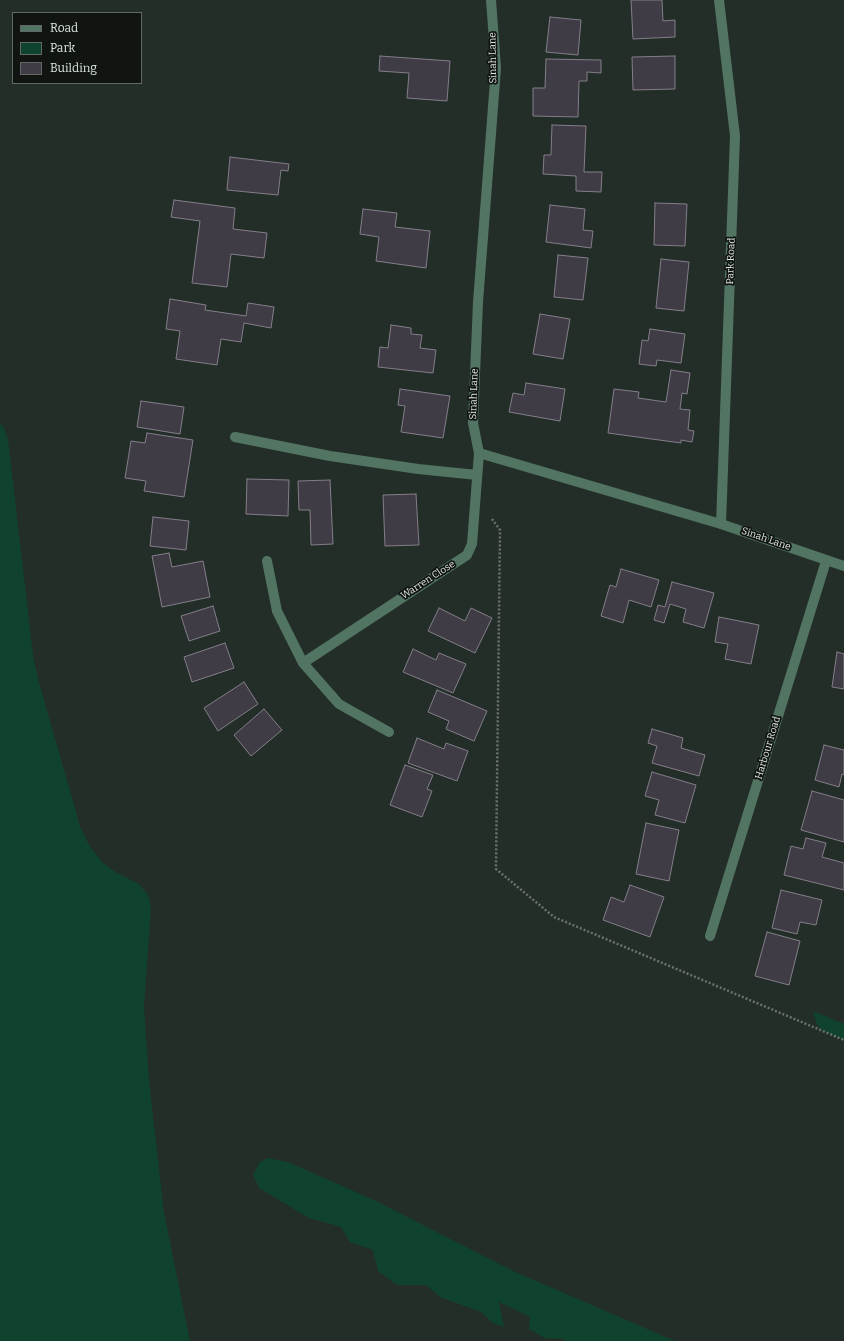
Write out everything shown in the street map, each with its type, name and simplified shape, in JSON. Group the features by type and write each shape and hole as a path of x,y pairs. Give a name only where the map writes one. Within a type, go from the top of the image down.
{"street":[{"name":"Sinah Lane","path":"491,0 496,68 478,302 473,424 479,453 721,524 844,566"},
{"name":"Park Road","path":"719,0 735,136 721,524"},
{"path":"235,437 418,470 477,475"},
{"name":"Warren Close","path":"303,663 466,555 472,544 479,453"},
{"name":"Harbour Road","path":"710,936 826,560"},
{"path":"267,561 277,611 303,663 338,704 389,732"}],"path":[{"path":"476,498 500,530 496,869 554,917 844,1040"}],"green space":[{"path":"0,424 3,426 8,439 33,655 38,679 80,826 89,845 103,863 117,873 139,884 148,895 151,908 144,1006 149,1080 164,1213 190,1341 0,1341"},
{"path":"813,1011 844,1024 844,1040 823,1031 817,1025"},
{"path":"268,1158 288,1162 376,1201 513,1271 675,1341 565,1341 563,1339 545,1338 529,1329 530,1317 499,1302 504,1327 493,1323 481,1312 440,1297 426,1285 397,1285 378,1271 373,1250 350,1242 341,1227 309,1218 259,1188 253,1174 260,1162"}],"building":[{"path":"631,0 662,0 663,21 675,20 675,37 633,39"},
{"path":"550,17 581,20 578,55 546,52"},
{"path":"380,56 450,61 447,101 407,98 409,73 379,71"},
{"path":"675,56 675,89 633,90 632,57"},
{"path":"546,59 601,60 601,73 587,72 587,81 579,81 578,117 533,116 533,88 545,88"},
{"path":"552,125 586,126 584,172 602,172 601,192 576,191 576,176 543,174 544,155 551,155"},
{"path":"230,157 289,164 288,171 281,170 278,195 227,190"},
{"path":"174,200 235,208 233,229 267,233 264,258 231,254 227,287 192,283 200,221 171,217"},
{"path":"655,203 687,204 685,246 654,245"},
{"path":"550,205 585,209 583,230 593,231 591,248 546,242"},
{"path":"363,209 397,213 395,227 430,231 426,268 376,261 379,237 360,234"},
{"path":"558,255 588,258 583,300 554,297"},
{"path":"661,259 689,262 684,311 656,308"},
{"path":"170,299 206,305 205,310 246,316 248,303 274,307 271,328 244,323 241,342 221,339 217,365 176,359 180,331 166,329"},
{"path":"540,314 570,319 563,359 533,354"},
{"path":"391,325 411,328 411,334 422,335 420,348 436,350 433,373 378,367 380,347 388,348"},
{"path":"650,329 685,334 681,363 657,360 656,366 639,364 642,340 648,341"},
{"path":"671,370 690,373 687,394 682,393 680,409 690,410 688,430 694,431 692,442 681,440 681,443 608,433 614,389 639,392 638,398 666,402"},
{"path":"526,383 565,389 560,421 509,412 513,393 524,395"},
{"path":"400,389 450,396 443,438 401,432 405,406 398,405"},
{"path":"141,401 184,407 180,434 137,427"},
{"path":"147,433 193,440 184,497 144,491 146,481 125,478 131,441 145,443"},
{"path":"247,479 289,480 288,516 246,514"},
{"path":"330,480 333,544 311,545 310,510 299,510 298,481"},
{"path":"416,494 419,545 385,546 383,495"},
{"path":"153,517 189,521 186,550 150,546"},
{"path":"169,553 172,567 203,561 210,597 162,607 152,556"},
{"path":"621,569 659,580 651,607 629,600 623,623 601,616 610,585 616,587"},
{"path":"672,582 714,593 704,628 683,622 686,609 670,604 664,623 654,620 658,605 665,607"},
{"path":"213,606 220,631 189,641 181,616"},
{"path":"439,608 465,621 471,608 492,618 475,653 428,631"},
{"path":"719,617 759,625 751,664 725,659 728,644 715,642"},
{"path":"225,643 234,668 192,682 184,657"},
{"path":"413,649 436,660 439,653 466,664 453,693 403,672"},
{"path":"837,652 844,654 844,689 832,687"},
{"path":"244,682 258,704 218,731 204,708"},
{"path":"437,690 487,711 474,741 446,729 449,721 428,712"},
{"path":"264,709 282,730 251,756 234,735"},
{"path":"652,729 683,738 681,748 705,755 699,776 652,763 657,746 648,743"},
{"path":"417,738 444,749 446,743 468,751 457,781 408,763"},
{"path":"824,745 844,750 844,775 842,774 839,787 815,780"},
{"path":"405,765 433,775 427,789 432,791 422,817 390,805"},
{"path":"652,772 696,785 685,823 655,815 659,800 645,796"},
{"path":"812,791 844,800 844,842 801,830"},
{"path":"646,823 679,830 669,881 636,874"},
{"path":"806,838 826,843 822,857 844,863 844,890 784,875 791,846 803,849"},
{"path":"630,885 664,897 650,937 603,920 611,897 624,902"},
{"path":"781,890 822,900 816,925 800,922 797,934 772,928"},
{"path":"767,932 800,941 789,985 755,976"}]}
